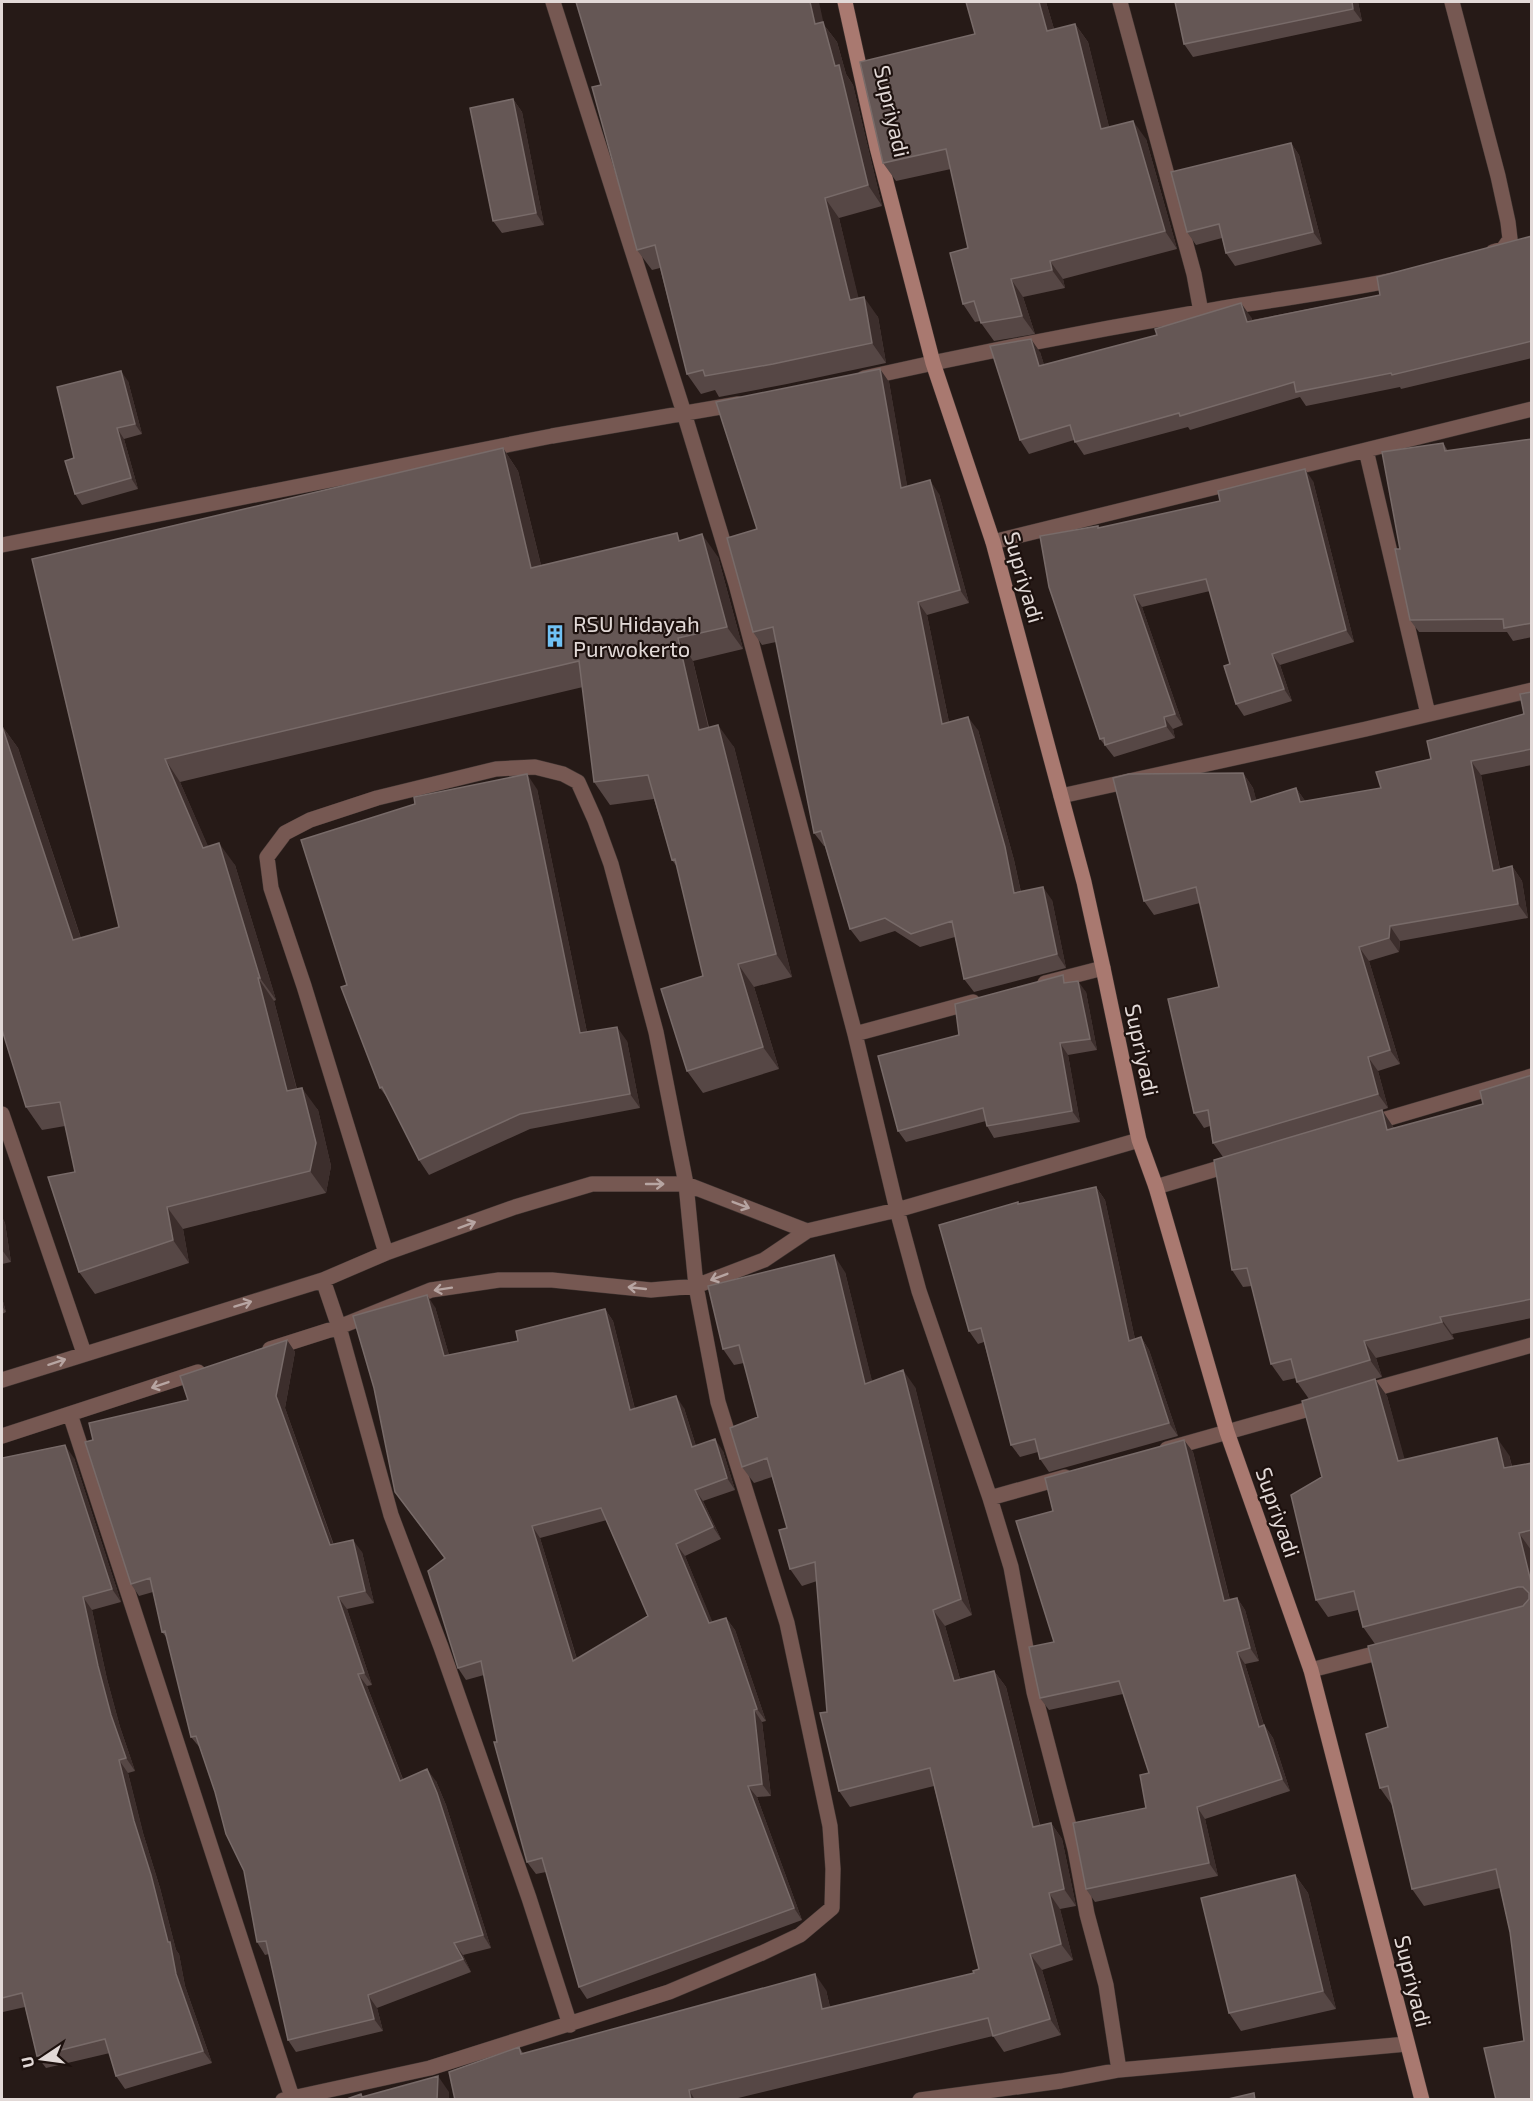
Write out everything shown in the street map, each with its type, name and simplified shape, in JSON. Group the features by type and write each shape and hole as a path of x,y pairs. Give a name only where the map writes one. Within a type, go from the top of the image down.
{"main road":[{"name":"Supriyadi","path":"845,2 877,147 933,363 993,542 1060,796 1103,968 1138,1140 1156,1187 1227,1432 1311,1670 1422,2100"}],"street":[{"path":"553,2 736,584 855,1034 919,1291 990,1498 1011,1567 1034,1692 1075,1850 1087,1914 1106,1985 1119,2070"},
{"path":"1120,2 1194,274 1201,312"},
{"path":"1452,2 1498,176 1510,239 1503,249 1480,256"},
{"path":"844,382 1201,312 1345,290 1412,275"},
{"path":"2,545 552,436 754,401"},
{"path":"993,542 1532,409"},
{"path":"1366,450 1428,714"},
{"path":"1060,796 1532,690"},
{"path":"70,1414 287,2098 430,2068 570,2025 669,1992 800,1935 831,1908 833,1869 830,1826 819,1768 787,1623 718,1402 696,1286 686,1184 656,1032 635,950 611,864 591,810 578,783 563,774 535,767 496,770 377,798 310,819 285,833 267,857 271,888 304,986 386,1253"},
{"path":"1036,986 1103,968"},
{"path":"855,1034 991,998"},
{"path":"1353,1129 1532,1076"},
{"path":"2,1114 84,1353"},
{"path":"253,1354 339,1327 431,1290 499,1280 552,1281 651,1290 696,1286 764,1260 807,1231 897,1210 1138,1140"},
{"path":"1156,1187 1253,1159"},
{"path":"2,1380 323,1280 386,1253 514,1207 592,1184 686,1184 807,1231"},
{"path":"323,1280 339,1327 391,1515 441,1647 570,2025"},
{"path":"1148,1454 1532,1345"},
{"path":"2,1436 209,1368"},
{"path":"990,1498 1080,1473"},
{"path":"1311,1670 1404,1646"},
{"path":"920,2100 1061,2081 1119,2070 1407,2044"}],"building":[{"path":"576,2 810,2 815,24 823,22 835,66 839,65 868,185 825,198 850,300 864,297 872,343 705,376 703,370 687,374 655,245 637,250 592,87 601,85"},
{"path":"966,2 1039,2 1047,31 1075,24 1101,129 1133,121 1165,231 1050,261 1052,270 1011,279 1022,316 981,323 974,301 963,304 950,253 968,248 946,149 883,163 860,62 975,34"},
{"path":"1175,2 1352,2 1353,9 1184,44"},
{"path":"513,99 536,213 493,221 470,108"},
{"path":"1291,143 1313,232 1226,253 1219,224 1187,232 1171,172"},
{"path":"1532,236 1532,341 1392,375 1391,373 1296,392 1294,382 1180,416 1179,413 1075,442 1070,425 1020,440 990,346 1031,339 1039,366 1157,335 1155,329 1241,303 1247,322 1380,295 1377,277"},
{"path":"880,369 901,488 930,480 960,590 918,602 942,724 968,717 1005,847 1014,893 1043,887 1057,954 964,979 952,921 911,934 885,918 850,929 821,831 814,833 773,627 753,632 727,538 757,529 716,402"},
{"path":"121,371 135,424 117,428 131,478 75,494 65,461 74,458 57,387"},
{"path":"1532,439 1532,623 1504,628 1503,619 1410,620 1395,549 1400,549 1382,452 1443,443 1445,451"},
{"path":"503,448 531,568 677,533 679,541 702,534 727,627 678,638 699,730 718,725 776,954 738,964 763,1047 687,1071 661,989 703,976 675,859 672,860 648,775 594,782 579,661 165,759 203,848 219,843 260,978 258,978 287,1091 302,1088 316,1143 310,1171 167,1207 173,1240 79,1272 48,1177 75,1172 60,1102 26,1107 2,1030 2,726 73,940 119,927 32,559"},
{"path":"1305,469 1346,630 1272,654 1284,689 1236,704 1224,666 1230,664 1206,579 1134,595 1175,714 1164,717 1166,726 1105,745 1104,738 1100,739 1049,587 1040,536 1098,526 1098,528 1220,501 1218,491"},
{"path":"1532,692 1532,749 1471,761 1493,871 1512,866 1518,904 1390,926 1389,938 1359,947 1390,1050 1368,1057 1378,1094 1213,1143 1208,1110 1194,1113 1168,999 1219,987 1196,887 1144,901 1113,778 1129,774 1243,773 1251,802 1296,788 1300,802 1381,788 1376,772 1431,759 1427,741 1524,714 1520,694"},
{"path":"527,774 580,1033 617,1027 630,1094 520,1114 419,1160 382,1087 380,1088 341,987 347,985 301,840 415,804 414,797"},
{"path":"1063,975 1064,983 1078,981 1090,1039 1060,1043 1072,1111 987,1126 983,1108 898,1131 878,1056 959,1035 955,1004"},
{"path":"1532,1075 1532,1299 1440,1317 1442,1322 1364,1341 1370,1360 1297,1382 1291,1359 1271,1364 1247,1268 1232,1270 1214,1160 1382,1110 1387,1130 1483,1104 1480,1091"},
{"path":"1096,1187 1129,1341 1141,1337 1169,1423 1040,1459 1035,1439 1011,1445 981,1328 969,1331 939,1225 1018,1202 1018,1204"},
{"path":"834,1255 865,1384 903,1370 961,1599 933,1610 954,1681 994,1671 1033,1827 1051,1823 1064,1889 1049,1893 1061,1944 1030,1954 1050,2019 993,2036 988,2018 689,2090 691,2100 455,2100 449,2072 519,2047 521,2054 815,1974 822,2009 974,1973 973,1971 979,1969 930,1768 839,1791 820,1713 827,1712 815,1562 790,1569 779,1530 787,1528 767,1458 742,1467 730,1428 758,1417 739,1345 723,1349 708,1286"},
{"path":"427,1295 444,1356 518,1341 516,1331 605,1309 630,1410 676,1396 692,1447 715,1439 727,1478 695,1490 713,1527 676,1544 709,1623 726,1618 757,1709 754,1710 762,1784 748,1786 794,1908 579,1987 542,1858 527,1862 494,1742 497,1742 481,1661 458,1668 428,1571 445,1558 395,1492 374,1388 353,1316","holes":["601,1508 648,1616 573,1661 532,1526"]},
{"path":"287,1340 276,1396 330,1545 353,1540 365,1591 338,1597 364,1673 358,1674 400,1781 427,1769 437,1793 483,1935 454,1943 463,1959 368,1995 374,2019 288,2040 266,1941 257,1942 244,1871 226,1834 196,1736 191,1737 165,1631 162,1632 150,1578 131,1584 85,1442 93,1440 89,1423 188,1400 180,1376"},
{"path":"1375,1379 1398,1461 1497,1438 1504,1468 1532,1463 1532,1530 1519,1533 1532,1586 1532,2100 1496,2100 1484,2048 1524,2041 1510,1932 1496,1869 1412,1889 1388,1786 1380,1788 1366,1734 1388,1727 1368,1646 1523,1606 1529,1599 1529,1593 1523,1587 1518,1587 1363,1627 1354,1591 1316,1600 1291,1495 1322,1477 1302,1401"},
{"path":"1184,1440 1224,1601 1237,1598 1250,1648 1237,1652 1259,1727 1264,1725 1282,1779 1197,1807 1209,1863 1086,1889 1073,1823 1146,1808 1140,1775 1149,1773 1119,1681 1040,1698 1029,1647 1054,1642 1016,1521 1053,1511 1045,1478"},
{"path":"65,1445 112,1589 83,1597 111,1715 126,1758 119,1760 134,1821 168,1942 170,1942 176,1974 203,2051 116,2076 105,2039 37,2056 22,1993 2,1998 2,1458"},
{"path":"1295,1875 1323,1991 1229,2013 1201,1898"},
{"path":"438,2076 437,2100 344,2100 361,2094 362,2097"},
{"path":"1254,2093 1255,2100 1224,2100"}],"place":[{"name":"RSU Hidayah Purwokerto","path":"555,636"}]}
